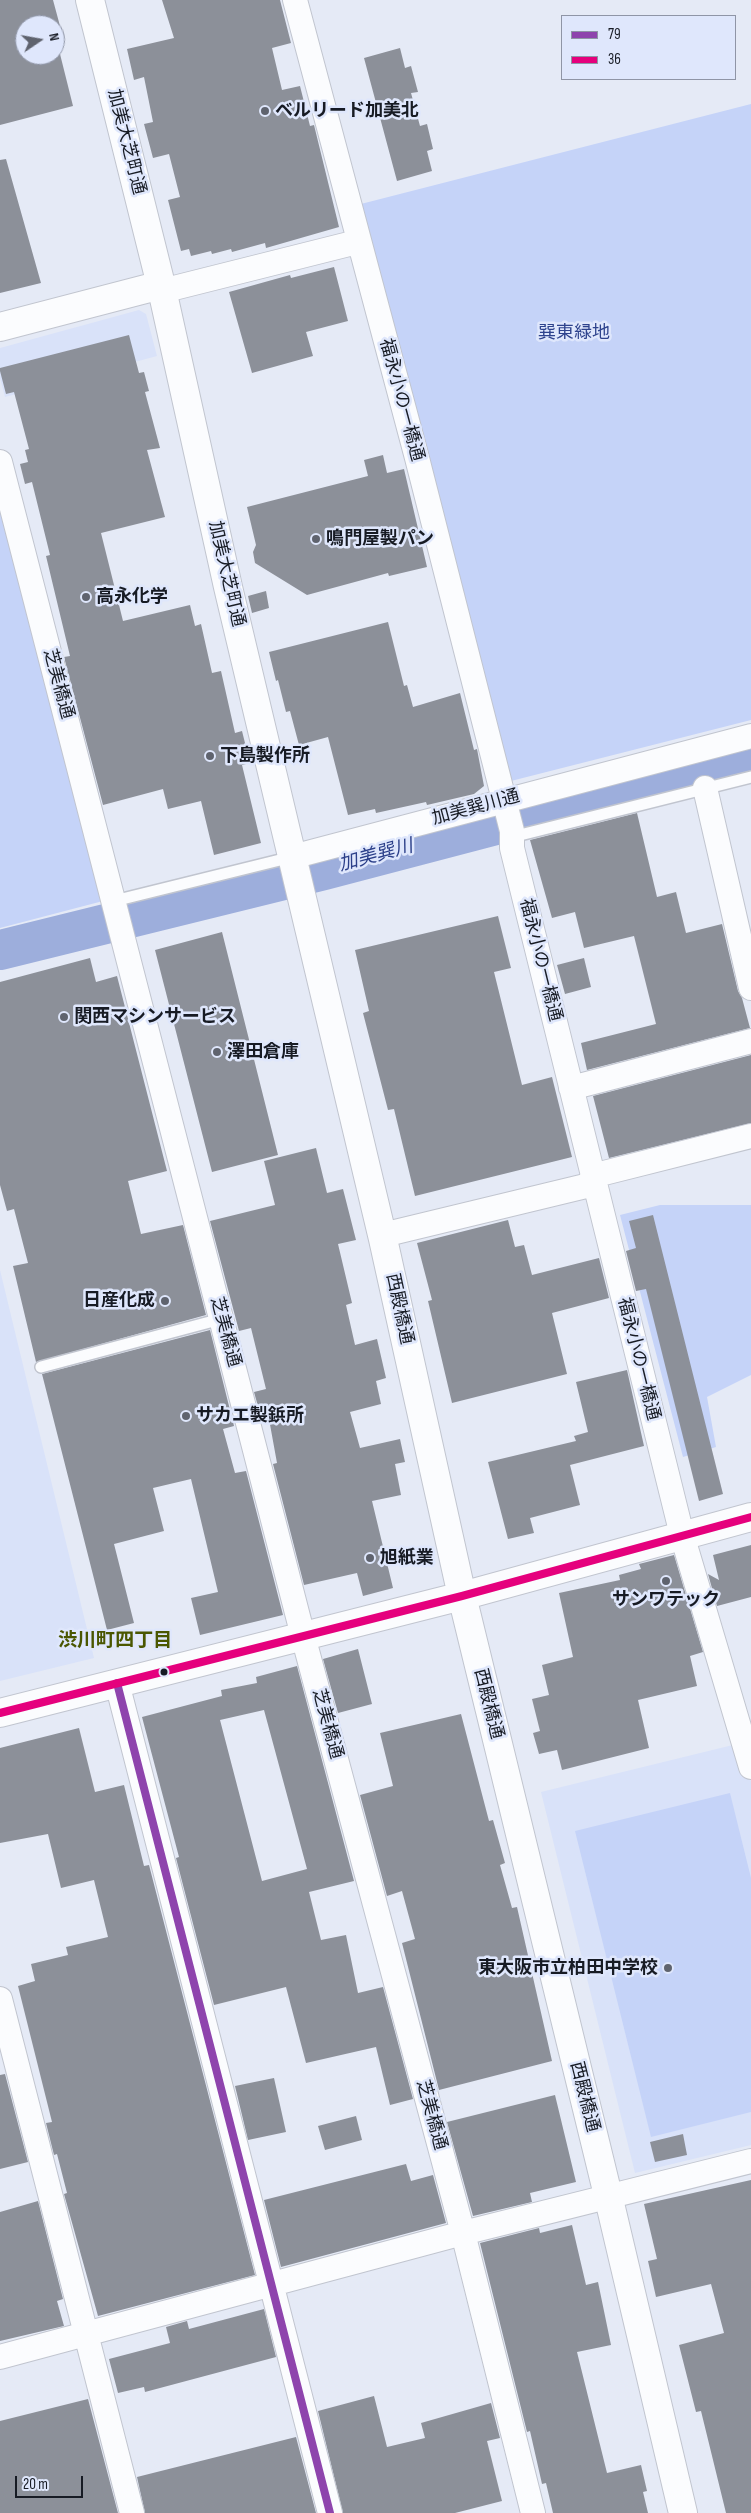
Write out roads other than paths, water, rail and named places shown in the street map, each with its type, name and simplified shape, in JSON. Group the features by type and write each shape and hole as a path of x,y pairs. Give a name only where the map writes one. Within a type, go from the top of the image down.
{"street":[{"name":"加美大芝町通","path":"90,0 161,288 295,873"},
{"name":"福永小の一橋通","path":"295,0 417,458 508,821 593,1180 682,1535 751,1767"},
{"path":"0,327 358,242"},
{"name":"芝美橋通","path":"0,462 303,1636 463,2233 533,2513"},
{"name":"加美巽川通","path":"295,873 508,821 605,772 751,736"},
{"path":"705,788 751,988"},
{"name":"西殿橋通","path":"295,873 383,1239 462,1596 608,2195 683,2513"},
{"path":"571,1088 751,1041"},
{"path":"383,1239 387,1234 751,1136"},
{"path":"0,1713 462,1596 751,1517"},
{"path":"117,1683 330,2513"},
{"path":"0,1999 132,2513"},
{"path":"0,2357 608,2195 751,2161"}],"lane":[{"path":"508,821 705,788 751,777"},
{"name":"加美巽川通","path":"115,904 295,873"},
{"path":"41,1367 221,1320"}],"waterway":[{"name":"加美巽川","path":"0,950 324,870 751,758"}],"place":[{"name":"ベルリード加美北","path":"265,111"},
{"name":"鳴門屋製パン","path":"316,539"},
{"name":"高永化学","path":"86,597"},
{"name":"下島製作所","path":"210,756"},
{"name":"関西マシンサービス","path":"64,1017"},
{"name":"澤田倉庫","path":"217,1052"},
{"name":"日産化成","path":"165,1301"},
{"name":"サカエ製鋲所","path":"186,1416"},
{"name":"旭紙業","path":"370,1558"},
{"name":"サンワテック","path":"666,1581"},
{"name":"東大阪市立柏田中学校","path":"668,1968"}],"district":[{"name":"渋川町四丁目","path":"115,1641"}],"park label":[{"name":"巽東緑地","path":"574,333"}]}
